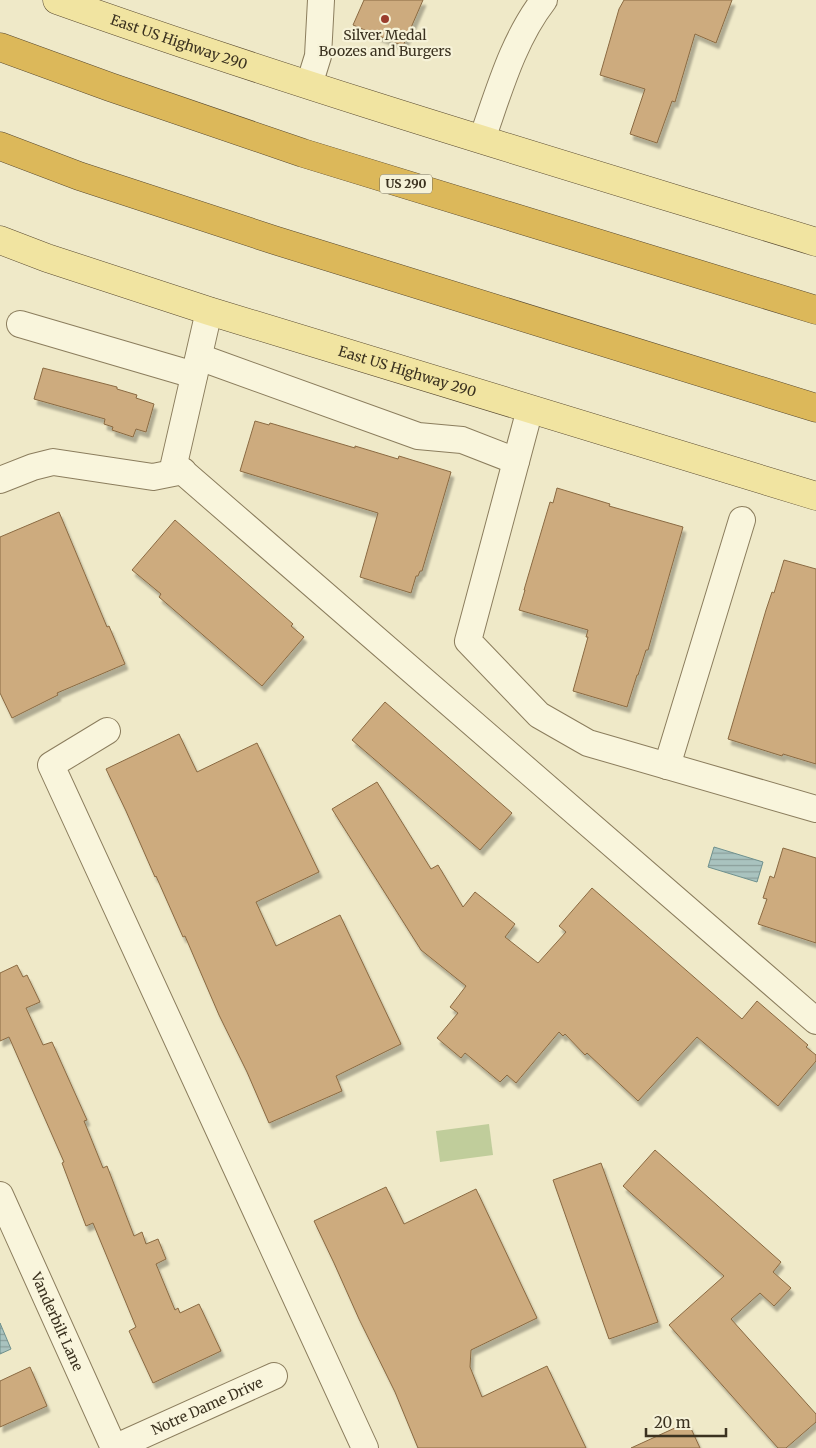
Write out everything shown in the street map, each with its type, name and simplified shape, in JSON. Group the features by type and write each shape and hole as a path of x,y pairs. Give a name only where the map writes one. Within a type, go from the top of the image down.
{"highway":[{"name":"US 290","path":"0,47 110,87 303,152 816,310"},
{"path":"0,146 79,176 274,240 816,408"}],"main road":[{"name":"East US Highway 290","path":"57,0 309,85 816,242"},
{"name":"East US Highway 290","path":"0,240 47,258 209,311 816,496"}],"street":[{"path":"309,85 318,56 321,0"},
{"path":"482,139 508,65 533,14 544,0"},
{"path":"209,311 174,464 816,1021"},
{"path":"20,324 196,366 418,436 462,440 519,450"},
{"path":"530,409 468,641 539,715 588,743 816,809"},
{"path":"0,480 33,467 53,462 153,478 183,471"},
{"path":"667,766 742,520"},
{"path":"106,731 52,765 365,1448"},
{"name":"Vanderbilt Lane","path":"0,1196 114,1448"},
{"name":"Notre Dame Drive","path":"114,1448 274,1376"}],"green space":[{"path":"489,1124 493,1155 440,1162 436,1131"}],"water":[{"path":"714,847 763,862 757,882 708,867"},
{"path":"0,1323 11,1349 0,1354"}],"building":[{"name":"Silver Medal Boozes and Burgers","path":"364,0 423,0 403,46 353,25"},
{"path":"624,0 732,0 716,43 695,34 675,102 672,101 657,143 630,134 645,89 600,75 619,9"},
{"path":"43,368 117,387 117,389 137,395 136,398 154,404 146,432 136,429 133,437 112,430 113,427 104,424 105,419 34,399"},
{"path":"255,421 269,425 270,423 398,459 399,456 451,472 422,571 416,576 411,593 360,577 378,513 240,471"},
{"path":"557,488 610,504 609,506 683,527 648,650 646,650 627,707 573,691 588,637 586,637 588,630 519,610 550,502 553,503"},
{"path":"59,512 107,627 109,626 125,664 57,693 58,695 12,718 0,693 0,537"},
{"path":"175,520 293,624 291,626 304,637 262,686 159,597 161,594 132,570"},
{"path":"784,560 816,569 816,764 783,754 782,756 728,739 766,610 772,592 774,593"},
{"path":"385,702 512,813 480,850 352,740"},
{"path":"179,734 197,772 257,743 319,872 256,902 276,946 340,915 401,1044 336,1076 342,1091 269,1123 185,936 183,937 106,769"},
{"path":"377,782 431,869 438,865 463,907 475,892 515,924 505,937 538,963 566,932 559,926 592,888 742,1019 757,1001 808,1045 806,1047 816,1055 816,1061 778,1106 697,1037 638,1101 587,1053 585,1055 565,1034 563,1036 559,1032 516,1083 507,1075 500,1082 465,1053 461,1058 437,1038 458,1013 450,1007 466,986 421,950 332,809"},
{"path":"783,848 816,858 816,943 758,924 767,899 763,898 770,876 774,878"},
{"path":"17,965 23,977 27,975 40,1002 26,1008 43,1045 52,1042 87,1120 84,1121 103,1168 107,1166 134,1236 142,1232 146,1244 158,1239 166,1259 156,1264 175,1310 178,1308 180,1313 199,1304 221,1351 153,1383 129,1331 136,1327 93,1223 86,1226 62,1163 64,1162 9,1037 0,1041 0,973"},
{"path":"655,1150 781,1262 773,1272 791,1288 774,1306 760,1293 731,1319 816,1414 816,1422 786,1448 778,1448 669,1325 724,1276 623,1186"},
{"path":"601,1163 658,1322 609,1339 553,1180"},
{"path":"386,1187 404,1224 476,1189 537,1318 471,1350 470,1367 482,1397 547,1366 586,1448 418,1448 395,1392 314,1221"},
{"path":"30,1367 47,1406 0,1427 0,1381"},
{"path":"688,1422 700,1448 631,1448"}],"place":[{"name":"Silver Medal Boozes and Burgers","path":"385,19"}]}
